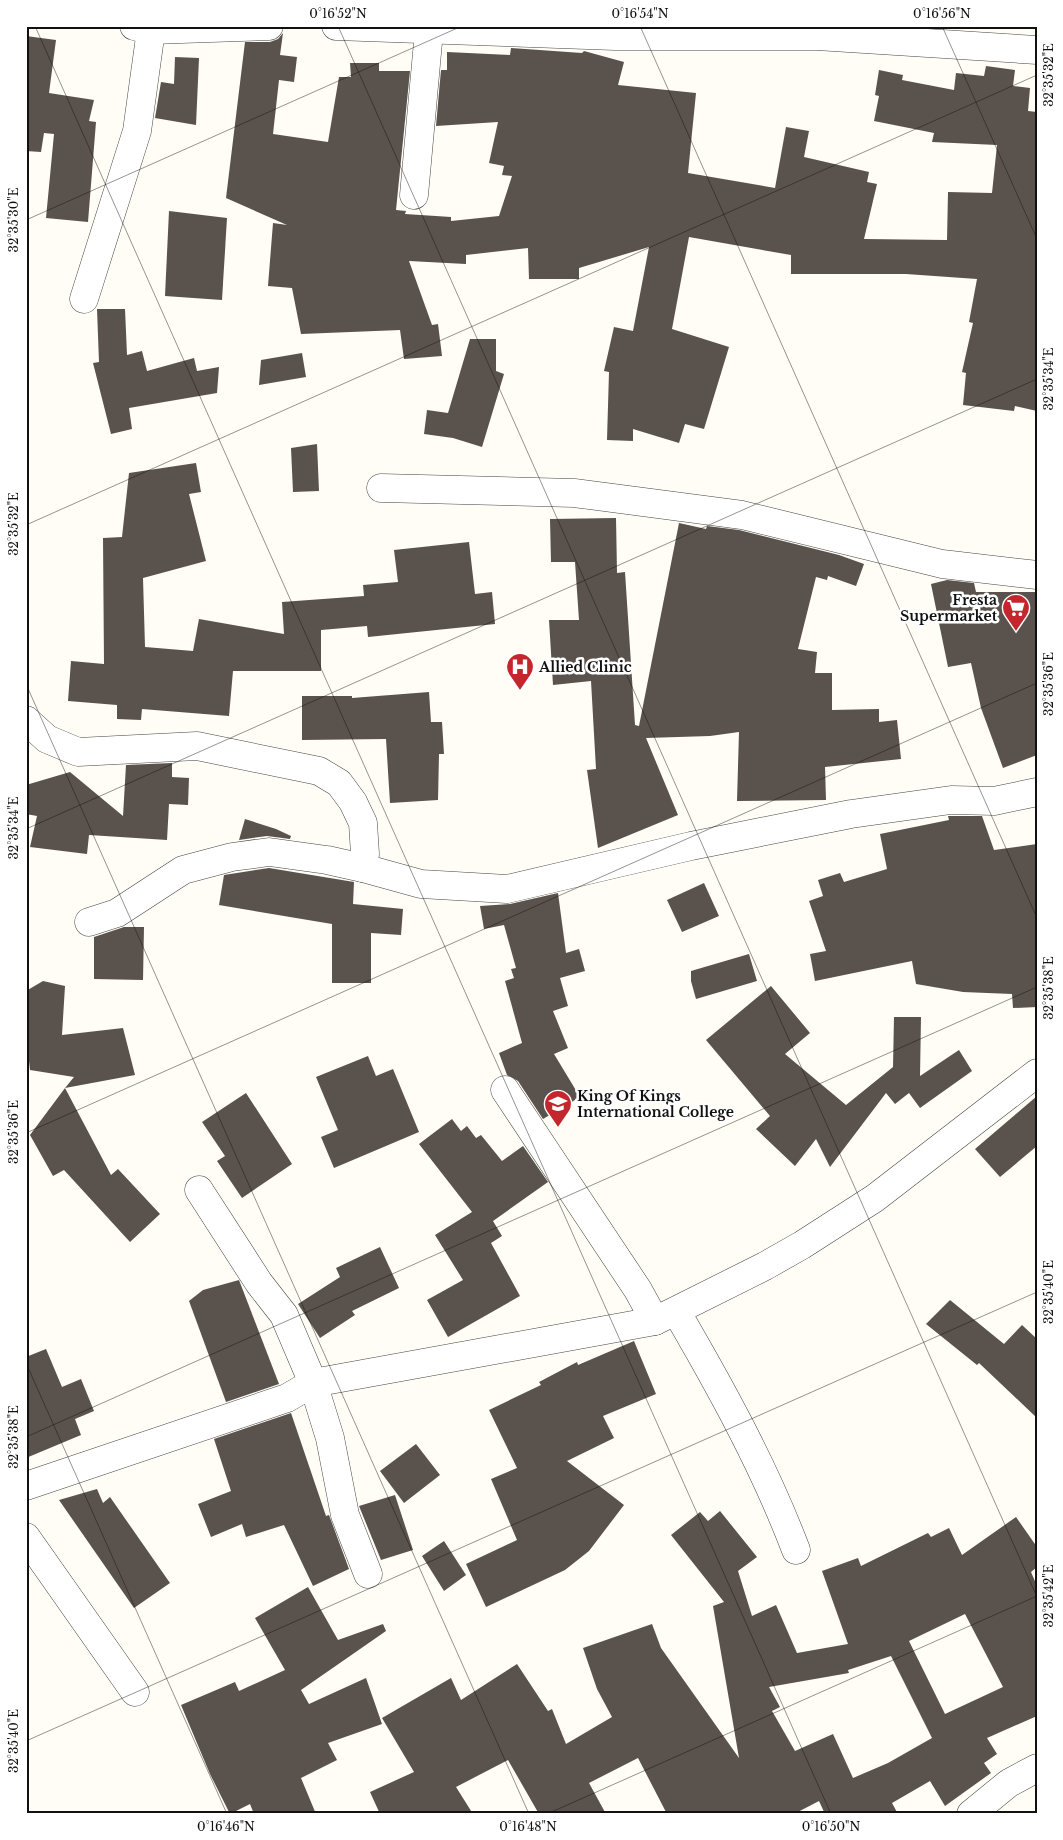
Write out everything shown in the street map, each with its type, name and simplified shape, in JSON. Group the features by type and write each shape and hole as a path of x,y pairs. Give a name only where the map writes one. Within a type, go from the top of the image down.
{"street":[{"path":"84,299 137,131 143,28 269,26"},
{"path":"349,27 615,36 816,36 1037,50"},
{"path":"414,195 429,30"},
{"path":"380,488 574,493 722,512 742,515 942,564 1037,575"},
{"path":"26,720 47,739 78,752 197,746 319,771 339,783 353,802 363,823 364,868"},
{"path":"89,922 118,913 183,870 232,857 270,852 327,860 421,884 507,889 691,846 851,814 951,800 994,801 1037,792"},
{"path":"26,1486 287,1398 313,1383 665,1316 794,1249 875,1198 1037,1073"},
{"path":"505,1090 638,1290 665,1316 716,1379 778,1501 796,1550"},
{"path":"199,1190 259,1283 284,1315 313,1383 330,1438 345,1515 368,1574"},
{"path":"26,1537 136,1692"},
{"path":"971,1814 1009,1783 1037,1768"}],"building":[{"path":"283,33 280,55 297,57 294,82 279,80 273,134 328,142 339,77 351,77 350,63 379,63 379,71 410,71 396,210 406,211 405,214 451,217 451,221 499,216 512,176 502,175 504,166 489,163 498,122 436,126 441,70 447,70 447,52 510,55 511,48 582,53 584,51 624,62 618,85 696,93 688,173 775,188 786,127 809,131 804,157 869,172 867,182 877,184 864,239 947,240 948,192 992,193 997,145 932,142 934,133 874,121 879,96 875,95 879,70 903,75 902,80 954,90 956,73 984,76 986,66 1015,70 1013,86 1030,88 1028,111 1037,112 1037,411 1015,406 1014,411 963,405 966,373 962,372 973,323 969,322 977,279 906,274 791,274 791,255 689,237 672,329 729,347 704,429 685,424 679,443 633,429 633,441 607,440 609,372 604,371 614,327 633,331 649,247 579,268 579,279 529,279 528,248 466,255 466,264 409,261 432,325 438,324 442,356 404,359 400,330 301,334 292,288 268,286 273,223 287,225 226,198 245,42 270,42 278,39"},
{"path":"26,36 56,40 49,93 94,100 89,121 96,122 88,222 46,218 54,134 44,133 41,152 26,151"},
{"path":"175,57 199,58 196,125 155,118 161,82 174,84"},
{"path":"169,211 227,218 222,300 165,296"},
{"path":"97,309 125,309 127,355 142,351 147,371 194,358 197,371 219,367 217,393 129,408 132,429 111,434 93,363 99,362"},
{"path":"470,339 496,339 496,371 504,374 482,447 453,438 424,434 427,410 448,413"},
{"path":"302,353 306,377 259,385 261,360"},
{"path":"317,444 319,491 293,492 291,448"},
{"path":"196,463 201,492 189,494 206,561 143,578 145,647 193,651 199,619 284,634 282,602 364,596 363,585 398,582 394,550 469,542 475,594 492,592 495,624 368,637 367,626 321,630 321,671 233,671 229,716 142,709 141,720 117,719 117,705 68,701 71,661 104,664 103,538 122,537 129,473"},
{"path":"616,518 617,573 625,572 635,725 639,726 679,523 706,529 707,526 739,530 839,555 864,564 856,586 828,576 827,580 816,577 798,649 817,652 815,673 832,673 832,710 879,709 879,722 897,720 901,759 825,767 826,800 737,801 739,732 710,736 646,738 678,815 598,848 587,770 596,769 591,681 553,685 549,620 579,620 575,562 551,562 550,519"},
{"path":"947,580 974,583 976,592 1037,592 1037,755 1003,768 981,708 971,663 948,667 931,584"},
{"path":"429,692 431,722 442,722 444,754 439,754 438,800 390,803 386,739 302,740 302,696 352,696 352,698"},
{"path":"172,763 172,777 189,778 188,805 169,804 167,840 89,835 87,854 30,847 37,816 26,814 26,785 70,772 123,816 126,765"},
{"path":"948,816 982,816 994,850 1037,844 1037,1007 1013,1008 1012,994 963,992 916,984 912,961 815,981 810,954 826,951 809,901 823,896 818,880 840,873 844,882 887,869 880,834 949,820"},
{"path":"245,819 276,829 291,836 290,839 267,836 239,840"},
{"path":"269,868 354,882 353,904 403,909 401,935 371,933 371,983 332,983 332,924 219,905 224,875"},
{"path":"704,883 719,916 682,932 667,900"},
{"path":"558,893 566,953 579,949 585,971 560,978 568,1006 553,1011 568,1048 554,1054 580,1097 543,1119 518,1081 507,1075 499,1053 522,1043 505,981 514,978 511,969 516,968 504,925 484,929 480,906 510,904"},
{"path":"124,927 144,927 143,980 94,979 94,937"},
{"path":"749,954 757,981 696,999 691,981 691,971"},
{"path":"43,981 65,986 62,1035 123,1028 135,1075 65,1088 74,1077 30,1070 26,1034 26,991"},
{"path":"771,986 810,1033 785,1054 846,1105 893,1067 894,1017 921,1017 920,1076 959,1050 972,1071 920,1108 909,1093 895,1104 886,1093 830,1167 816,1139 795,1166 756,1129 770,1116 706,1040"},
{"path":"368,1056 376,1076 393,1069 419,1132 334,1168 321,1137 338,1130 316,1077"},
{"path":"65,1088 111,1175 118,1169 160,1214 130,1242 64,1170 53,1176 30,1135"},
{"path":"246,1093 292,1164 242,1198 217,1161 225,1156 202,1122"},
{"path":"1037,1096 1037,1146 1000,1177 975,1149"},
{"path":"452,1119 461,1131 467,1126 476,1138 481,1135 502,1161 523,1146 548,1182 493,1221 502,1236 491,1243 520,1296 448,1337 427,1300 463,1280 435,1235 472,1212 419,1144"},
{"path":"380,1247 399,1288 352,1311 355,1315 320,1338 298,1304 340,1277 336,1268"},
{"path":"239,1280 279,1384 226,1402 189,1301 203,1290"},
{"path":"950,1300 1004,1344 1022,1325 1037,1339 1037,1418 979,1363 977,1365 926,1324"},
{"path":"634,1341 656,1394 603,1416 614,1438 567,1461 624,1505 589,1551 565,1570 486,1607 466,1564 517,1540 491,1479 517,1468 489,1410 541,1385 539,1382 577,1362 578,1365"},
{"path":"46,1349 62,1387 81,1379 94,1411 75,1419 81,1435 26,1458 26,1357"},
{"path":"291,1413 326,1516 329,1515 349,1569 313,1586 284,1525 246,1537 242,1524 211,1537 198,1504 231,1491 214,1439"},
{"path":"416,1444 440,1475 404,1503 380,1471"},
{"path":"97,1489 103,1503 110,1497 170,1583 134,1608 59,1500"},
{"path":"395,1495 413,1550 381,1560 359,1506"},
{"path":"720,1511 757,1557 738,1571 752,1616 776,1605 797,1653 848,1644 822,1571 858,1558 861,1566 928,1533 931,1537 949,1528 962,1555 1016,1517 1037,1547 1037,1567 1031,1572 1037,1586 1037,1716 987,1738 997,1754 984,1763 991,1773 945,1806 930,1781 892,1803 898,1814 825,1814 819,1801 794,1814 667,1814 638,1758 589,1783 606,1814 539,1814 508,1760 456,1787 473,1814 380,1814 370,1792 414,1772 382,1718 451,1678 461,1700 517,1664 548,1711 552,1709 566,1744 612,1717 597,1689 583,1648 652,1624 661,1648 739,1758 713,1606 724,1602 671,1535 700,1512 708,1521","holes":["965,1614 1003,1687 945,1714 909,1641","891,1656 932,1738 888,1763 853,1778 833,1734 795,1751 772,1711 780,1707 769,1687 849,1673 848,1670"]},
{"path":"444,1541 466,1575 444,1591 422,1556"},
{"path":"308,1587 338,1640 383,1624 386,1631 301,1690 309,1704 366,1678 382,1724 328,1743 337,1760 301,1778 316,1814 254,1814 250,1804 230,1814 210,1774 181,1705 235,1682 239,1691 285,1670 255,1618"}],"place":[{"name":"Fresta Supermarket","path":"1016,632"},
{"name":"Allied Clinic","path":"520,691"},
{"name":"King Of Kings International College","path":"558,1128"}]}
